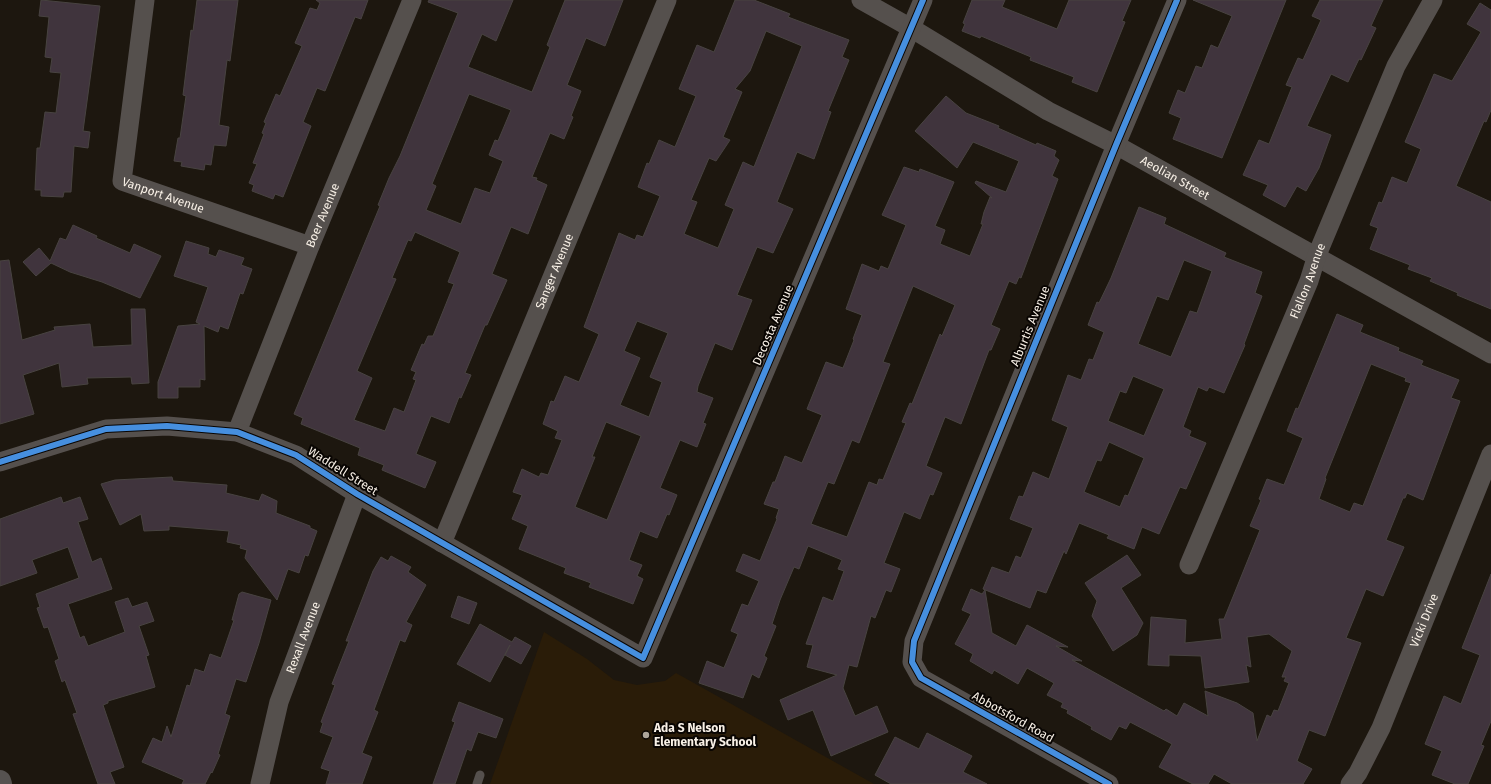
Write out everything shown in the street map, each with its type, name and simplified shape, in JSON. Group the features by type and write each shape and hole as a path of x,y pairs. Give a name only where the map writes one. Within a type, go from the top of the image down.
{"street":[{"name":"Vanport Avenue","path":"145,0 122,181 310,246"},
{"name":"Boer Avenue","path":"237,432 310,246 412,0"},
{"name":"Sanger Avenue","path":"442,543 667,0"},
{"name":"Aeolian Street","path":"861,0 911,28 1048,111 1116,145 1491,354"},
{"name":"Decosta Avenue","path":"643,658 923,0"},
{"name":"Alburtis Avenue","path":"912,662 914,641 1116,145 1177,0"},
{"name":"Flallon Avenue","path":"1189,565 1309,282 1317,256 1396,66 1434,0"},
{"name":"Waddell Street","path":"0,462 106,429 167,426 237,432 296,455 357,494 643,658"},
{"name":"Vicki Drive","path":"1350,784 1358,773 1381,728 1491,454"},
{"name":"Rexall Avenue","path":"260,784 279,702 357,494"},
{"name":"Abbotsford Road","path":"912,662 921,678 1109,784"}],"shaded area":[{"name":"Ada S Nelson Elementary School","path":"544,632 587,659 614,680 637,685 665,681 676,673 874,784 490,784"}],"building":[{"path":"41,0 100,6 83,131 90,132 88,148 74,146 71,192 64,192 63,197 41,196 41,190 35,190 37,148 40,148 45,112 56,113 61,73 50,72 52,58 45,57 49,17 39,16"},
{"path":"197,0 238,0 230,61 227,60 219,125 229,127 226,146 214,145 211,165 205,164 204,170 181,166 182,162 174,161 178,138 180,138 186,96 183,95 191,30 193,31"},
{"path":"316,0 368,0 361,19 355,17 325,91 317,88 303,122 311,126 283,197 275,194 273,199 252,191 254,185 249,183 257,164 253,163 264,134 262,133 266,123 264,122 276,94 280,96 302,46 295,43 310,8 317,10 320,3"},
{"path":"429,0 513,0 496,41 482,34 468,67 532,92 550,47 547,45 565,0 623,0 605,46 586,38 567,85 581,91 571,116 573,117 564,139 550,133 532,177 537,178 536,180 547,185 528,234 511,227 492,274 507,280 487,325 485,325 465,373 471,375 461,398 459,397 449,423 431,416 416,454 436,462 425,488 382,470 384,465 358,455 360,448 301,424 303,418 294,414 380,206 378,205 389,178 400,156 458,13 428,2","holes":["469,94 511,110 498,141 495,140 489,155 503,161 490,193 475,188 461,224 426,210 436,186 432,184","415,232 460,252 448,282 454,284 433,336 428,336 424,345 422,344 411,370 416,372 413,379 416,380 404,412 394,408 385,431 354,420 372,378 357,371 396,279 392,278 408,240 411,241"]},
{"path":"735,0 754,0 790,14 788,17 849,40 842,57 849,60 828,111 831,112 814,159 797,152 777,202 793,209 773,253 757,247 737,295 752,300 732,350 715,343 698,386 697,392 713,398 703,423 706,424 697,447 680,440 660,488 677,495 669,515 667,514 657,538 640,531 629,560 642,565 637,576 643,579 633,604 589,587 591,583 564,573 566,568 519,549 528,526 512,519 522,495 513,492 522,469 539,477 541,473 548,475 562,440 555,438 558,431 543,424 551,401 554,402 565,376 579,382 599,334 584,327 619,233 635,240 637,235 643,237 660,196 638,187 647,163 649,164 659,140 675,147 696,96 679,89 697,45 714,52","holes":["766,31 802,46 754,167 743,162 725,205 734,209 718,248 684,234 697,202 691,200 709,158 716,161 730,140 723,137 742,92 735,89 750,71","637,321 668,333 650,377 662,382 649,417 620,405 640,358 624,351","606,422 641,436 607,520 575,507 595,457 592,457"]},
{"path":"972,0 1005,0 1002,7 1057,29 1069,0 1131,0 1122,21 1125,22 1097,92 1072,82 1074,77 1030,60 1031,57 981,36 980,38 962,31 965,24 963,23"},
{"path":"1193,0 1286,0 1222,158 1173,139 1181,118 1169,113 1178,90 1185,93 1196,66 1202,68 1211,45 1218,48 1232,16"},
{"path":"1320,0 1383,0 1371,26 1376,28 1361,60 1359,59 1348,82 1331,74 1307,126 1331,135 1319,168 1306,191 1297,186 1285,207 1263,195 1268,185 1243,175 1259,140 1269,144 1292,87 1286,85 1298,58 1303,60 1321,20 1312,16"},
{"path":"1480,3 1491,10 1491,110 1486,122 1484,121 1456,186 1491,202 1491,309 1457,295 1458,293 1430,281 1432,278 1408,269 1410,265 1370,249 1378,228 1370,225 1379,202 1382,203 1392,177 1407,183 1421,149 1405,142 1434,74 1452,81 1481,32 1467,24"},
{"path":"946,96 966,113 999,126 998,128 1036,145 1037,143 1056,151 1054,156 1059,160 1052,176 1058,179 1021,278 1019,277 1016,284 1009,281 991,325 1000,329 991,350 989,350 961,424 945,417 926,466 942,473 933,495 930,494 920,519 904,512 884,563 900,569 891,592 886,590 875,618 871,616 857,667 849,665 843,688 855,716 877,706 888,732 831,756 813,710 788,720 780,700 837,675 807,667 813,645 806,644 823,597 833,601 844,571 838,569 842,560 808,546 799,569 794,567 780,600 772,624 776,626 764,656 767,658 759,678 752,674 743,698 699,683 707,661 724,668 738,634 731,631 742,604 748,606 759,581 736,571 743,554 760,561 777,519 779,509 764,504 773,482 775,482 785,456 802,463 822,415 807,409 826,362 843,368 854,340 853,339 862,315 846,309 862,264 879,271 881,266 888,269 906,225 882,215 904,167 919,172 920,169 954,182 935,226 945,230 940,244 970,256 983,224 981,224 984,212 990,197 992,198 975,183 976,181 1006,192 1019,161 973,142 957,168 915,131","holes":["913,286 955,305 942,336 940,334 912,404 910,403 902,422 906,423 883,480 879,479 877,485 869,482 847,537 811,524 828,482 834,484 852,440 859,443 890,364 883,362"]},
{"path":"1139,207 1166,218 1164,224 1226,253 1224,257 1262,272 1255,293 1262,296 1244,344 1245,345 1224,393 1209,387 1207,391 1198,387 1183,427 1191,431 1189,436 1206,443 1186,489 1180,487 1159,534 1142,527 1134,549 1107,538 1109,535 1079,523 1066,554 1064,551 1046,593 1037,590 1030,608 983,589 992,567 1009,573 1016,556 1021,558 1033,528 1010,519 1019,496 1023,497 1033,472 1049,479 1068,427 1052,420 1068,375 1081,380 1089,359 1093,360 1104,332 1088,325 1097,302 1099,303 1111,278","holes":["1184,260 1212,271 1197,313 1190,311 1171,357 1138,344 1157,296 1168,300","1133,376 1164,389 1144,436 1108,421 1120,391 1126,393","1109,442 1144,458 1128,496 1125,495 1120,507 1084,492 1097,460 1101,461"]},
{"path":"73,225 97,236 96,238 130,253 134,244 161,256 140,298 102,282 70,272 51,263 36,276 23,262 39,248 50,261 60,238 66,240"},
{"path":"186,241 209,248 208,254 216,257 219,250 244,258 241,265 252,269 243,294 240,293 228,329 220,326 218,332 204,326 205,380 200,379 200,387 178,387 178,398 158,398 158,382 178,326 200,324 196,322 208,287 174,276"},
{"path":"9,260 22,340 55,330 54,327 90,324 93,347 132,345 131,309 145,309 149,383 132,384 131,377 87,378 88,384 62,387 59,363 23,375 34,414 0,424 0,261"},
{"path":"1337,314 1363,325 1360,332 1399,348 1398,351 1423,361 1421,365 1459,380 1451,398 1460,401 1423,500 1407,493 1405,498 1403,498 1386,540 1404,547 1383,596 1366,589 1346,638 1361,643 1325,736 1309,730 1297,761 1312,769 1303,784 1232,784 1214,774 1208,784 1193,784 1159,767 1172,744 1130,722 1126,729 1119,726 1111,740 1067,713 1068,710 1061,707 1063,703 1047,695 1054,683 1027,668 1018,684 994,670 992,674 970,661 973,654 955,644 971,614 962,610 971,589 982,594 985,590 992,633 1016,646 1027,625 1068,647 1056,646 1082,661 1072,660 1164,711 1166,709 1177,716 1184,703 1208,716 1205,691 1237,703 1253,713 1257,741 1267,715 1271,717 1274,710 1278,711 1289,683 1284,681 1286,677 1282,677 1292,651 1269,634 1247,637 1251,667 1246,665 1249,682 1205,688 1201,656 1169,655 1169,666 1148,665 1151,617 1186,620 1185,643 1222,639 1219,619 1224,619 1260,530 1250,526 1261,500 1259,499 1267,479 1284,485 1303,438 1287,431 1296,408 1298,409","holes":["1371,364 1406,378 1405,381 1411,383 1363,506 1354,503 1350,512 1319,499 1326,479 1325,478"]},
{"path":"172,477 173,481 227,485 226,493 259,501 262,494 277,501 276,513 310,526 310,528 317,531 308,556 305,555 299,573 288,569 277,600 245,558 247,550 240,548 241,545 227,542 229,531 169,526 169,530 144,531 141,514 120,525 101,484 115,480"},
{"path":"61,497 63,503 80,497 88,519 78,522 92,562 101,558 112,589 68,604 80,638 84,636 88,646 125,632 115,602 128,598 132,607 147,602 154,621 139,626 149,655 146,656 155,687 108,701 108,703 103,705 124,767 110,772 115,784 98,784 73,714 77,713 65,680 62,682 55,661 59,659 48,627 44,628 37,608 40,607 36,594 79,578 68,547 32,560 37,573 0,586 0,519"},
{"path":"1127,555 1141,575 1121,588 1143,623 1137,635 1113,651 1092,616 1097,601 1085,583"},
{"path":"391,556 411,567 408,572 426,585 406,622 412,625 405,642 400,640 374,710 378,712 362,753 372,757 362,784 326,784 330,771 321,768 333,737 320,732 323,723 321,722 335,685 332,684 349,641 346,641 373,571 381,557 388,561"},
{"path":"1491,574 1491,721 1481,745 1484,746 1468,784 1455,784 1432,775 1442,751 1425,744 1444,696 1461,704 1480,655 1462,648"},
{"path":"242,592 271,600 259,643 246,682 236,679 225,714 230,716 218,754 220,755 212,773 211,772 205,784 182,784 184,780 142,762 153,738 162,742 167,726 171,737 187,685 190,686 195,669 204,672 210,654 221,658 234,620 232,620 239,594"},
{"path":"458,596 477,603 469,624 451,617"},
{"path":"480,624 512,642 515,637 531,646 521,664 505,655 510,645 490,682 457,664"},
{"path":"459,702 503,719 496,738 478,732 471,751 467,749 455,784 433,784 455,722 452,721"},
{"path":"927,733 972,756 963,772 987,784 891,784 875,775 895,737 919,749"}],"cycle path":[{"path":"0,462 106,429 167,426 237,432 296,455 357,494 643,658 923,0"},
{"path":"1109,784 921,678 912,662 914,641 1116,145 1177,0"}],"place":[{"name":"Ada S Nelson Elementary School","path":"646,735"}]}
